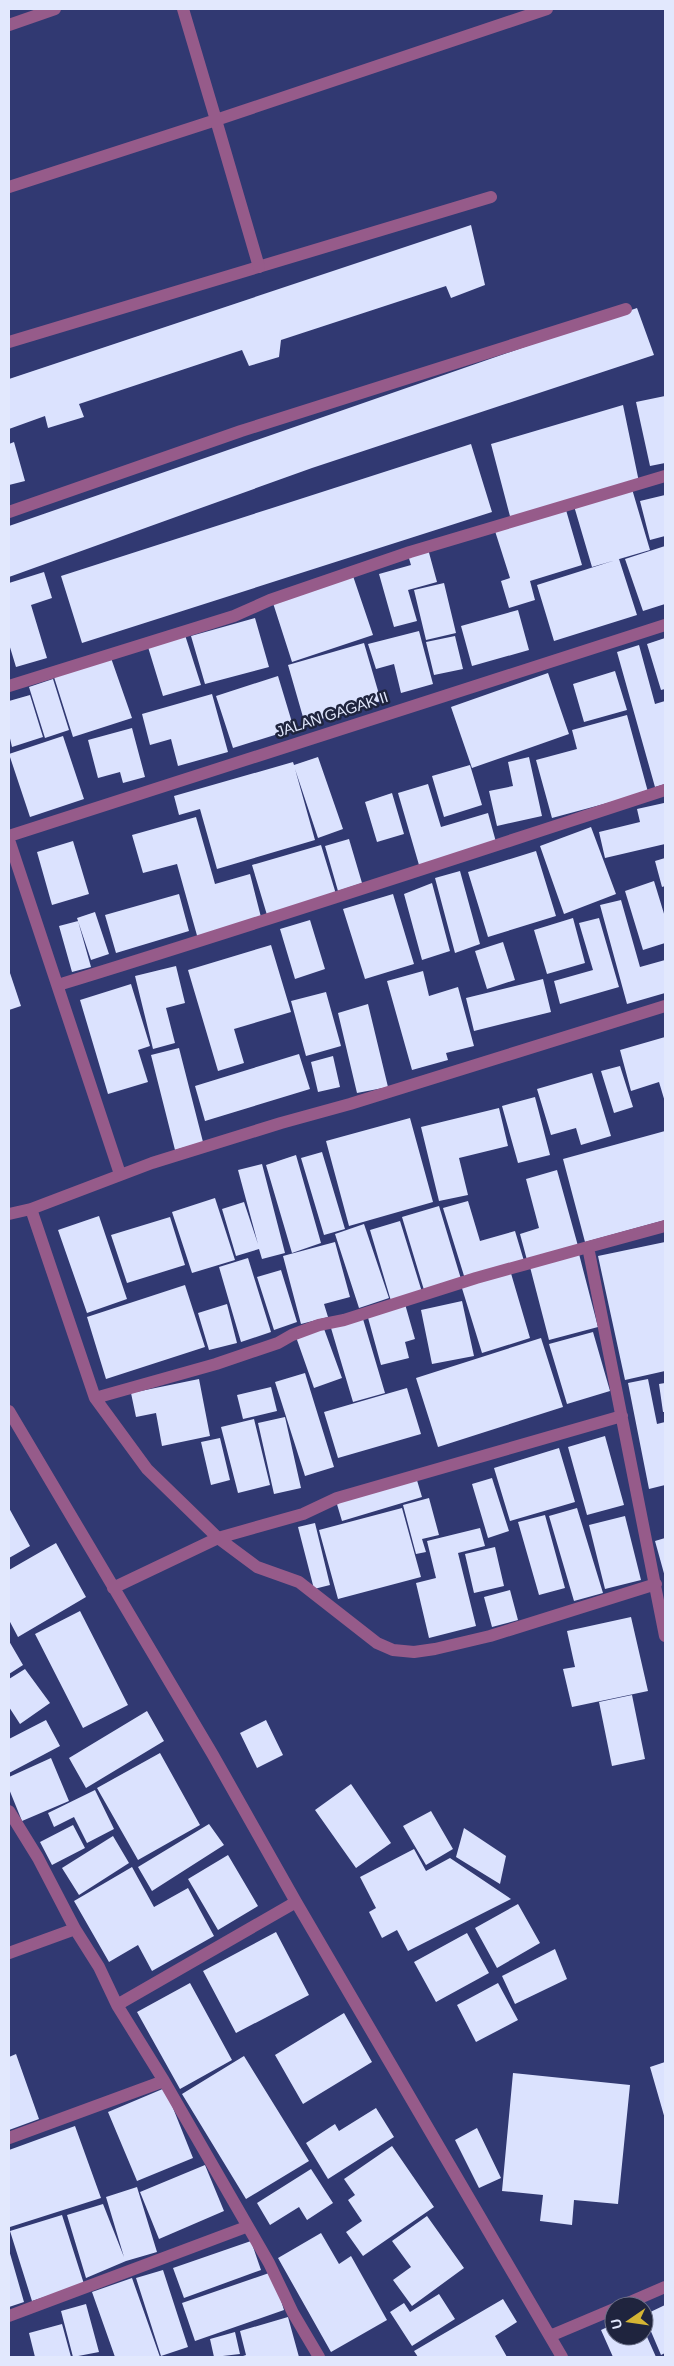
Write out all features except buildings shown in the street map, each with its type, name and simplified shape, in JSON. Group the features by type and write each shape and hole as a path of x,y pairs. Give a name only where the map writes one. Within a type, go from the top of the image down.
{"street":[{"path":"9,25 55,9"},
{"path":"183,9 259,267"},
{"path":"9,187 547,9"},
{"path":"9,342 491,197"},
{"path":"9,512 241,431 626,309"},
{"path":"9,686 234,616 270,600 410,552 665,476"},
{"name":"JALAN GAGAK II","path":"9,836 665,625"},
{"path":"58,985 245,928 515,837 665,790"},
{"path":"9,840 120,1174"},
{"path":"9,1214 31,1208 120,1174 665,1006"},
{"path":"31,1208 95,1398 147,1469 218,1538 257,1567 298,1582 377,1643 393,1650 414,1652 436,1649 490,1636 656,1584"},
{"path":"95,1398 225,1361 278,1343 305,1330 344,1320 476,1278 665,1226"},
{"path":"588,1247 665,1636"},
{"path":"9,1411 213,1755 296,1902 562,2357"},
{"path":"113,1588 218,1538 303,1514 337,1498 622,1416"},
{"path":"9,1811 38,1858 75,1930 99,1967 117,2005 164,2081 246,2227 269,2263 293,2313 319,2357"},
{"path":"117,2005 296,1902"},
{"path":"9,1953 75,1930"},
{"path":"9,2138 164,2081"},
{"path":"9,2316 246,2227"},
{"path":"644,2296 665,2287"},
{"path":"550,2336 604,2313"}]}
